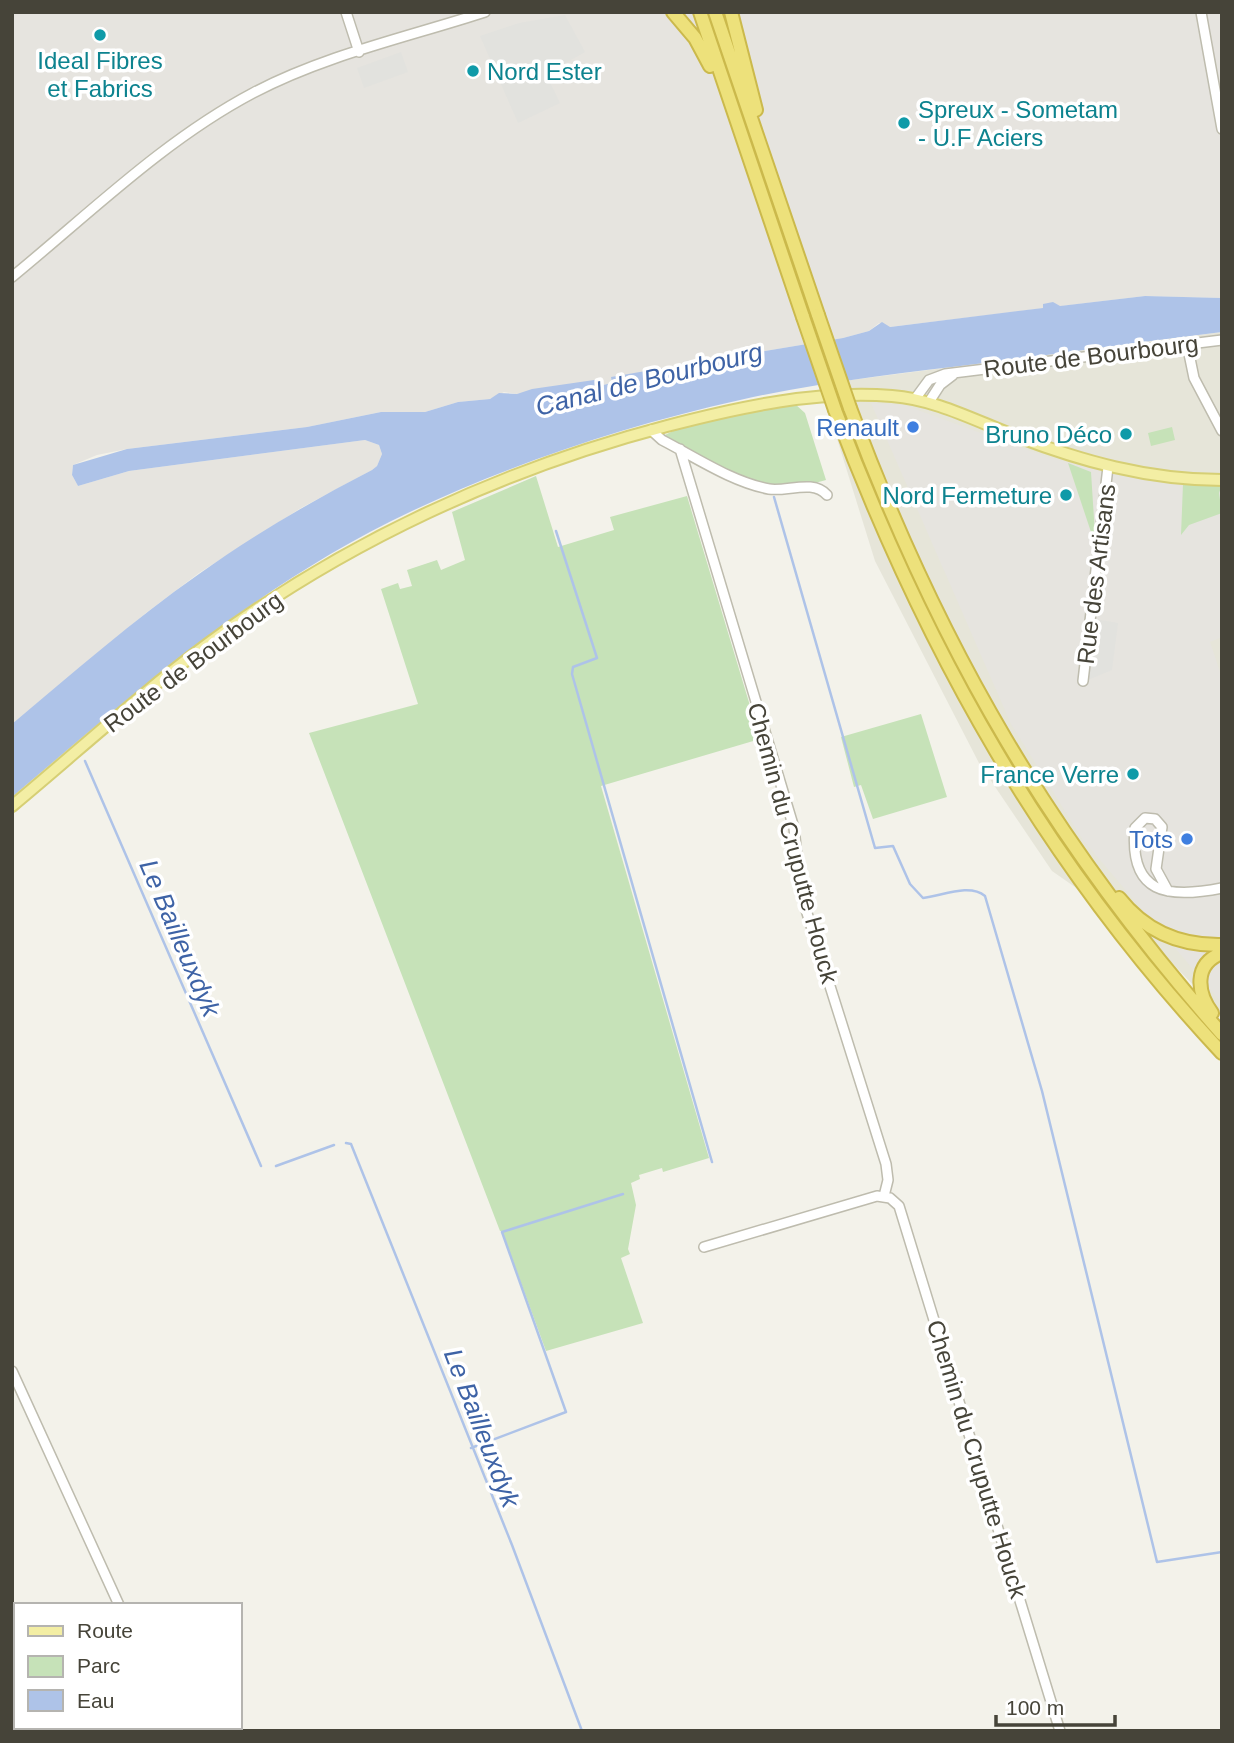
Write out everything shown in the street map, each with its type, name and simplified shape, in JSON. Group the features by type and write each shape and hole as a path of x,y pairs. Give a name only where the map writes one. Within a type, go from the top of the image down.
{"highway":[{"path":"673,12 692,33 706,56 750,159"},
{"path":"699,12 835,411 905,583 943,660 997,756 1056,847 1109,921 1222,1053"},
{"path":"715,12 850,408 897,530 940,622 991,719 1050,814 1114,904 1222,1034"},
{"path":"731,12 776,192"},
{"path":"1050,814 1142,922 1180,941 1222,945"},
{"path":"1222,953 1205,966 1200,987 1205,1002 1222,1024"}],"main road":[{"name":"Route de Bourbourg","path":"12,806 205,646 319,570 390,531 467,495 564,458 655,429 768,402 870,395 929,402 1062,453 1130,471"},
{"path":"1130,471 1222,474"},
{"path":"1130,471 1222,480"}],"street":[{"path":"346,12 359,52"},
{"path":"12,277 204,122 275,82 485,12"},
{"path":"1201,12 1222,129"},
{"name":"Route de Bourbourg","path":"915,399 933,378 1222,340"},
{"path":"1187,344 1194,378 1222,431"},
{"name":"Route de Bourbourg","path":"929,402 945,380 960,373"},
{"path":"655,429 680,449 759,486 780,490 811,487 822,489 827,495"},
{"name":"Chemin du Cruputte Houck","path":"680,449 794,828 799,887 887,1168 888,1180 884,1196 896,1202 905,1220 1060,1731"},
{"name":"Rue des Artisans","path":"1083,681 1108,467"},
{"path":"1168,891 1156,869 1162,827 1155,819 1145,818 1138,823 1135,832 1136,864 1148,884 1168,891 1222,888"},
{"path":"704,1247 884,1196"},
{"path":"12,1371 118,1603"}],"shaded area":[{"path":"12,12 1222,12 1222,298 1145,296 889,327 879,323 869,331 843,338 699,362 699,368 687,370 686,365 611,378 612,383 602,385 601,380 517,394 504,392 490,399 458,402 425,412 381,412 307,427 97,455 73,465 72,475 78,486 129,471 365,440 379,445 382,454 377,466 372,470 301,508 199,573 146,613 12,724"},
{"path":"565,15 585,52 546,74 560,103 518,123 480,36 519,23"},
{"path":"401,52 408,72 364,88 357,68"},
{"path":"1222,332 1222,1015 1148,938 1052,871 979,763 875,561 820,384"},
{"path":"871,403 904,405 1047,457 1118,475 1222,484 1222,637 1210,642 1222,678 1222,1003 1083,840 1011,724"},
{"path":"1095,619 1118,623 1112,670 1088,680"}],"green space":[{"path":"795,404 805,413 826,480 781,486 761,483 724,470 666,440 665,435 677,429 763,408"},
{"path":"1172,427 1175,440 1151,446 1148,433"},
{"path":"1068,463 1091,472 1095,534 1092,535"},
{"path":"536,476 558,547 614,530 610,517 687,496 760,739 601,786 709,1158 663,1172 662,1168 639,1175 640,1179 631,1183 636,1205 628,1249 630,1254 621,1258 643,1323 546,1351 309,733 418,704 381,589 398,583 400,589 412,586 407,570 437,560 441,570 465,560 452,512"},
{"path":"1183,484 1222,485 1219,493 1222,513 1189,525 1181,535"},
{"path":"921,714 947,797 873,819 861,785 854,787 841,737"}],"water":[{"name":"Canal de Bourbourg","path":"1145,296 1222,298 1222,332 861,379 770,394 614,433 491,476 451,493 357,539 252,604 154,678 12,797 12,724 175,592 262,532 372,470 377,466 382,454 379,445 365,440 129,471 78,486 72,475 73,465 127,449 307,427 381,412 425,412 458,402 490,399 499,393 517,394 532,389 601,379 603,385 612,383 611,377 686,364 687,370 699,368 698,362 843,338 869,331 882,322 890,327 1043,308 1043,304 1053,302 1060,306"}],"waterway":[{"path":"774,497 875,848 893,846 910,884 923,898 963,890 979,892 985,896 1042,1091 1157,1562 1222,1552"},
{"path":"556,531 597,658 573,667 572,674 712,1162"},
{"name":"Le Bailleuxdyk","path":"85,761 261,1166"},
{"name":"Le Bailleuxdyk","path":"346,1143 351,1144 512,1545 582,1731"},
{"name":"Le Bailleuxdyk","path":"276,1166 334,1145"},
{"path":"471,1448 566,1412 502,1232 623,1194"}],"place":[{"name":"Ideal Fibres et Fabrics","path":"100,35"},
{"name":"Nord Ester","path":"473,71"},
{"name":"Spreux - Sometam - U.F Aciers","path":"904,123"},
{"name":"Renault","path":"913,427"},
{"name":"Bruno Déco","path":"1126,434"},
{"name":"Nord Fermeture","path":"1066,495"},
{"name":"France Verre","path":"1133,774"},
{"name":"Tots","path":"1187,839"}]}
